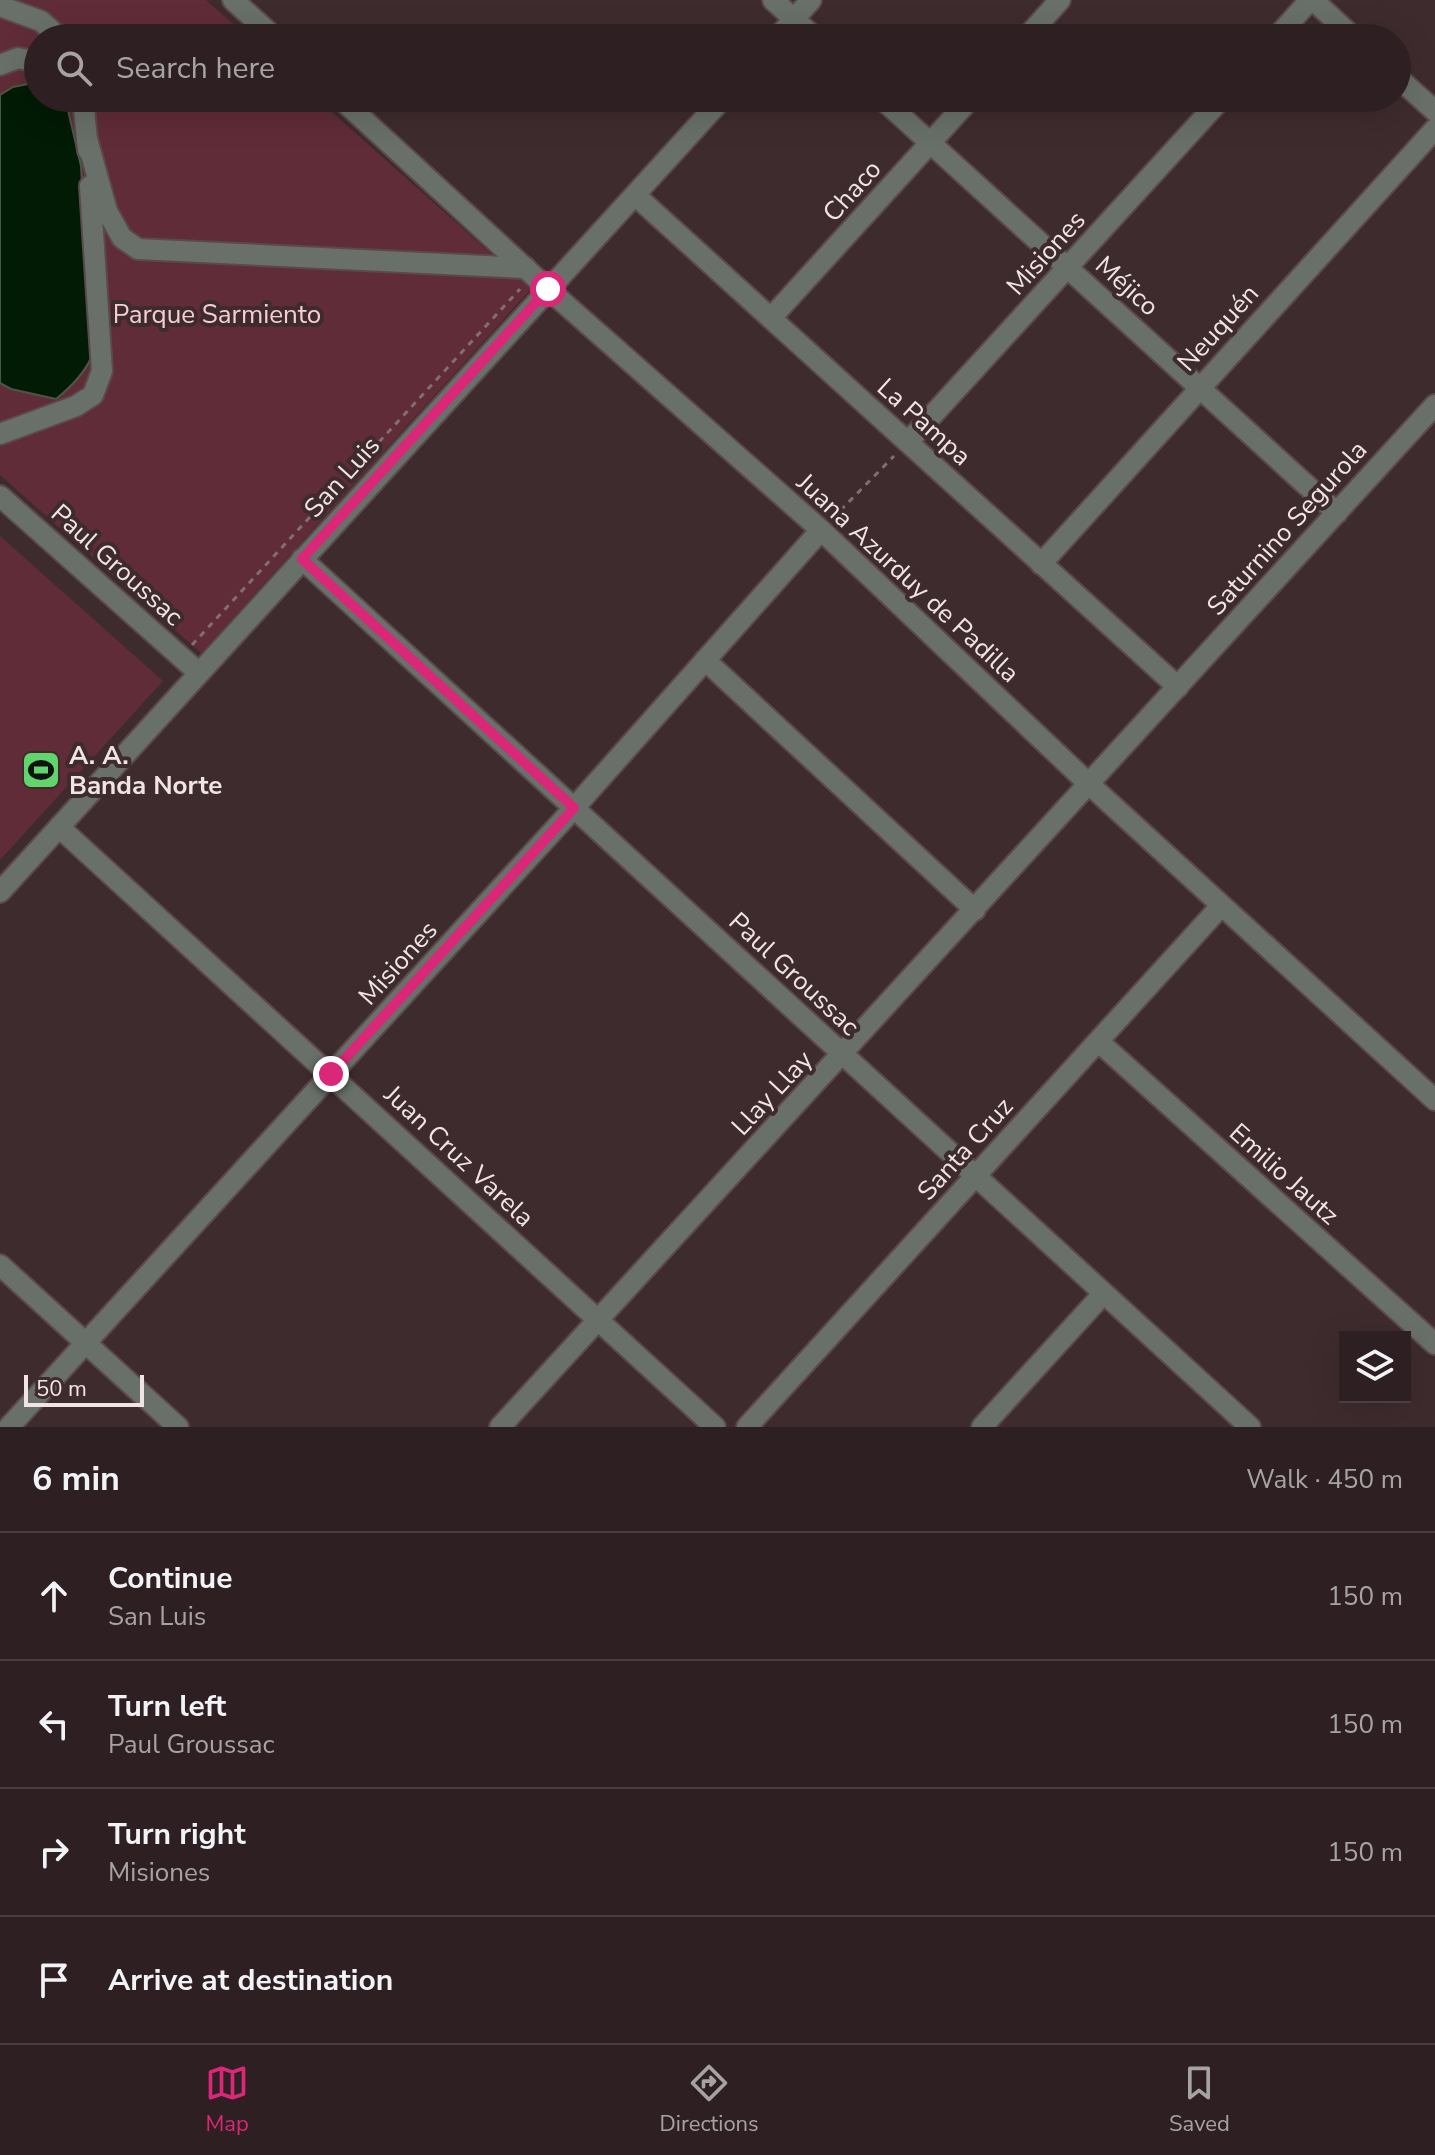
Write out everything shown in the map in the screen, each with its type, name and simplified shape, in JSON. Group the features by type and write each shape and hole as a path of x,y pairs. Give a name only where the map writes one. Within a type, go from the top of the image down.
{"street":[{"path":"233,0 260,24"},
{"path":"773,0 800,24"},
{"path":"790,24 811,0"},
{"path":"1039,24 1060,0"},
{"path":"1289,24 1311,0 1338,24"},
{"path":"0,6 44,24"},
{"path":"0,65 18,58 24,59"},
{"path":"1411,90 1435,111"},
{"path":"0,434 76,406 93,395 102,371 84,112"},
{"name":"Juana Azurduy de Padilla","path":"354,112 516,268 548,289 821,530 1090,785 1435,1100"},
{"name":"San Luis","path":"0,892 711,112"},
{"name":"Méjico","path":"897,112 1337,513"},
{"name":"Chaco","path":"771,318 959,112"},
{"name":"Misiones","path":"908,442 1209,112"},
{"name":"Neuquén","path":"1041,564 1435,129"},
{"path":"87,139 107,211 122,238 138,249 516,268"},
{"name":"La Pampa","path":"636,196 1178,687"},
{"name":"Saturnino Segurola","path":"1178,687 1435,405"},
{"name":"Paul Groussac","path":"0,496 199,673"},
{"name":"Misiones","path":"9,1427 574,808 821,530"},
{"name":"Paul Groussac","path":"302,559 976,1176 1241,1424"},
{"path":"705,660 975,910"},
{"name":"Llay Llay","path":"500,1427 1178,687"},
{"name":"Juan Cruz Varela","path":"59,827 715,1427"},
{"name":"Santa Cruz","path":"747,1427 1221,906"},
{"name":"Emilio Jautz","path":"1099,1042 1435,1344"},
{"path":"0,1265 178,1427"},
{"path":"982,1427 1103,1294"}],"path":[{"path":"191,646 525,284 516,268"},
{"path":"821,530 908,442"}],"green space":[{"name":"Parque Sarmiento","path":"0,0 206,0 233,24 24,24 24,112 332,112 531,289 201,653 0,475"},
{"name":"A. A. Banda Norte","path":"0,536 163,681 0,860"}],"shaded area":[{"path":"24,85 24,112 68,112 81,166 92,356 77,380 56,399 11,389 0,383 0,95"}],"place":[{"name":"A. A. Banda Norte","path":"41,770"}],"route":[{"path":"331,1074 574,808 302,559 548,289"}]}
